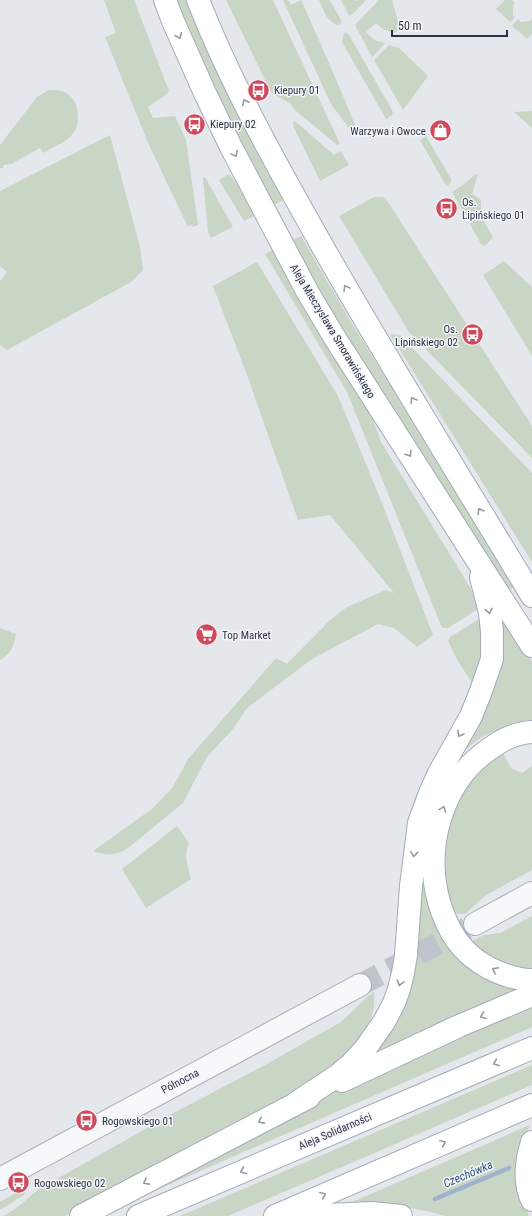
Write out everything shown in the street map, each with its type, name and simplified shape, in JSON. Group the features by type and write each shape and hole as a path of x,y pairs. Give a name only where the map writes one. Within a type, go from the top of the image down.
{"main road":[{"name":"Aleja Mieczysława Smorawińskiego","path":"164,0 204,91 307,291 341,348 532,646"},
{"path":"198,0 245,104 282,174 346,287 532,596"},
{"path":"501,544 532,577"},
{"path":"296,1103 337,1076 365,1049 384,1022 394,1003 399,989 406,955 411,886 419,823 439,773 471,716 492,659 490,613 477,560"},
{"path":"532,732 522,733 506,738 494,745 468,766 457,781 443,810 436,836 434,879 443,914 457,942 475,959 495,971 508,977 532,980"},
{"path":"82,1216 296,1103 355,1074 459,1026 532,995"},
{"name":"Aleja Solidarności","path":"138,1216 532,1048"},
{"path":"275,1216 532,1104"},
{"path":"532,1142 528,1153 526,1181 532,1200"},
{"path":"303,1216 372,1213 400,1216"}],"street":[{"path":"475,924 532,893"},
{"name":"Północna","path":"0,1179 360,985"}],"green space":[{"path":"104,0 134,0 169,91 148,107 153,118 175,116 186,140 198,225 193,227 191,225 188,227 149,145 105,37 116,33"},
{"path":"175,0 189,0 238,111 283,200 272,206 226,116"},
{"path":"226,0 273,0 340,144 337,145 295,110 290,103 272,94"},
{"path":"283,0 288,0 291,5 301,0 358,132 354,135 331,104"},
{"path":"319,0 330,0 342,22 340,25 329,19"},
{"path":"341,0 366,0 354,13 349,16"},
{"path":"379,0 392,0 400,28 393,33 383,29 376,23 366,32 374,40 385,43 372,57 355,25"},
{"path":"505,0 512,0 515,3 513,6 513,15 515,17 510,22 496,9"},
{"path":"518,19 521,22 532,19 532,34 527,39 512,26"},
{"path":"346,32 393,112 392,115 386,119 342,42 343,36"},
{"path":"389,45 399,48 428,76 403,110 374,60"},
{"path":"49,90 66,93 74,100 78,117 75,130 71,136 43,153 40,148 11,164 4,165 3,168 0,168 0,145 37,97"},
{"path":"532,111 532,128 514,112"},
{"path":"295,121 334,155 341,151 349,165 320,181 294,128 293,123"},
{"path":"110,135 140,247 143,270 131,282 7,350 0,345 0,281 7,272 0,266 0,191"},
{"path":"426,136 451,179 448,186 445,184 420,140"},
{"path":"229,174 242,190 256,215 244,221 219,180"},
{"path":"478,174 472,194 481,200 484,220 493,237 485,246 481,244 452,192"},
{"path":"205,177 233,227 211,238 208,232 203,178"},
{"path":"374,197 383,197 390,205 532,426 532,458 409,332 339,216"},
{"path":"301,236 354,327 515,586 509,590 342,331 291,241"},
{"path":"273,250 323,338 371,414 381,442 471,589 478,609 448,628 442,628 347,392 265,254"},
{"path":"504,261 532,287 532,356 483,275"},
{"path":"257,262 338,396 382,503 433,635 417,647 394,628 378,624 312,659 247,708 233,729 207,757 183,803 128,848 115,854 98,853 93,851 152,809 173,787 188,759 276,658 287,664 330,620 347,607 386,590 394,593 330,515 298,520 247,375 213,286"},
{"path":"390,334 400,335 532,473 532,562"},
{"path":"498,608 532,662 532,724 508,727 483,737 468,748 453,764"},
{"path":"481,618 481,665 474,686 458,661 448,641 450,637"},
{"path":"0,628 16,634 11,649 7,655 0,660"},
{"path":"502,751 511,768 522,773 532,766 532,870 486,895 465,914 452,913 444,883 444,838 458,800 470,781 486,763"},
{"path":"177,826 189,843 186,856 191,879 146,908 122,869"},
{"path":"421,874 425,875 431,911 525,989 372,1057"},
{"path":"532,916 532,971 497,963 470,942 484,935 500,933"},
{"path":"374,992 374,1007 369,1026 350,1050 327,1072 295,1093 65,1216 3,1216 14,1210 39,1189 170,1115 265,1065 341,1022"},
{"path":"532,1004 532,1027 145,1195 296,1111 337,1090"},
{"path":"532,1065 532,1085 228,1216 180,1216"},
{"path":"530,1125 519,1154 522,1198 529,1216 445,1216 410,1208 350,1203"},
{"path":"27,1189 24,1195 0,1210 0,1202 21,1190"}],"waterway":[{"name":"Czechówka","path":"435,1199 509,1168"}],"tunnel":[{"path":"360,985 475,924"}],"place":[{"name":"Kiepury 01","path":"258,90"},
{"name":"Kiepury 02","path":"194,124"},
{"name":"Warzywa i Owoce","path":"441,131"},
{"name":"Os. Lipińskiego 01","path":"447,208"},
{"name":"Os. Lipińskiego 02","path":"473,335"},
{"name":"Top Market","path":"207,635"},
{"name":"Rogowskiego 01","path":"86,1121"},
{"name":"Rogowskiego 02","path":"18,1183"}]}
